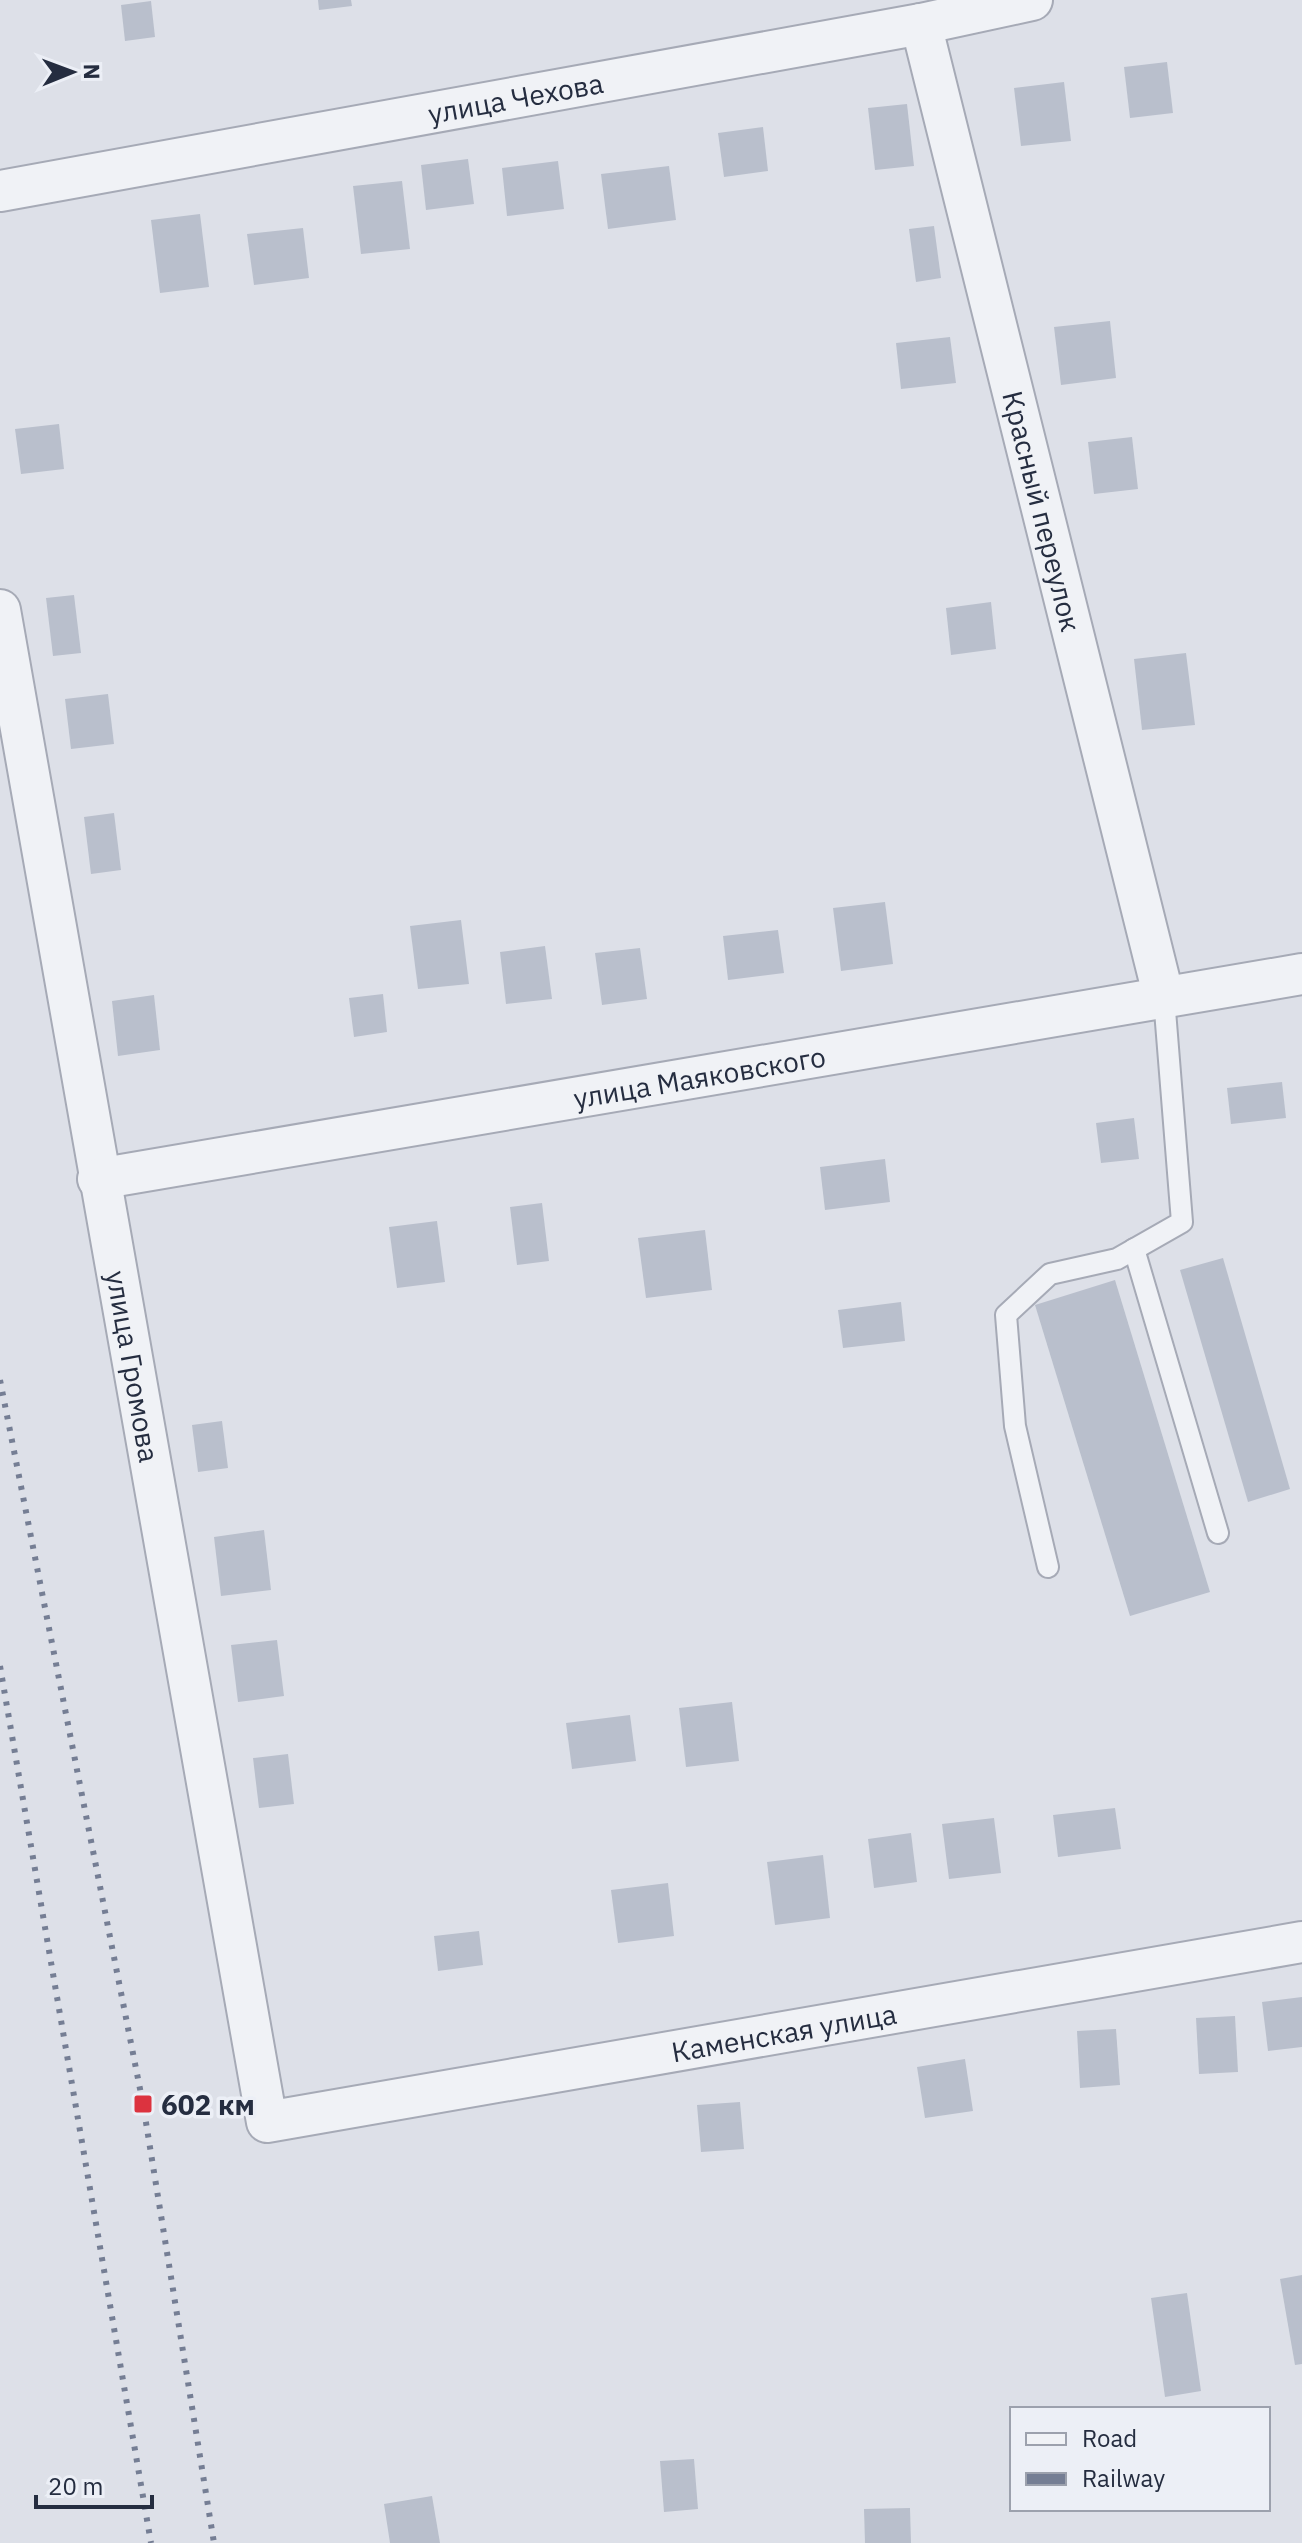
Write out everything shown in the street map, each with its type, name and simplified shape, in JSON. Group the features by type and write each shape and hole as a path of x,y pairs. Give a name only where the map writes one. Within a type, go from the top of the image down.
{"street":[{"name":"улица Чехова","path":"0,191 921,24 1032,0"},
{"name":"Красный переулок","path":"921,24 1164,998"},
{"name":"улица Громова","path":"0,610 98,1179 267,2122"},
{"name":"улица Маяковского","path":"98,1179 1302,974"},
{"name":"Каменская улица","path":"267,2122 1302,1942"}],"lane":[{"path":"1048,1567 1015,1426 1006,1315 1050,1274 1117,1259 1182,1222 1164,998"},
{"path":"1134,1249 1218,1533"}],"building":[{"path":"318,0 351,0 352,6 319,10"},
{"path":"151,1 155,37 125,41 121,5"},
{"path":"1167,62 1173,113 1130,118 1124,67"},
{"path":"1064,82 1071,141 1021,146 1014,88"},
{"path":"907,104 914,166 875,170 868,108"},
{"path":"763,127 768,171 724,177 718,133"},
{"path":"468,159 474,204 426,210 421,165"},
{"path":"558,161 564,209 507,216 502,168"},
{"path":"669,166 676,220 608,229 601,174"},
{"path":"402,181 410,249 361,254 353,186"},
{"path":"200,214 209,287 160,293 151,220"},
{"path":"934,226 941,278 916,282 909,229"},
{"path":"303,228 309,278 254,285 247,234"},
{"path":"1110,321 1116,378 1061,385 1054,327"},
{"path":"950,337 956,383 901,389 896,343"},
{"path":"59,424 64,469 21,474 15,429"},
{"path":"1132,437 1138,489 1094,494 1088,442"},
{"path":"74,595 81,653 53,656 46,598"},
{"path":"991,602 996,649 951,655 946,608"},
{"path":"1186,653 1195,725 1142,730 1134,659"},
{"path":"108,694 114,744 71,749 65,699"},
{"path":"114,813 121,870 91,874 84,817"},
{"path":"885,902 893,964 841,971 833,908"},
{"path":"461,920 469,984 418,989 410,926"},
{"path":"778,930 784,973 728,980 723,936"},
{"path":"545,946 552,999 506,1004 500,952"},
{"path":"640,948 647,999 602,1005 595,953"},
{"path":"383,994 387,1032 354,1037 349,998"},
{"path":"154,995 160,1050 118,1056 112,1001"},
{"path":"1282,1082 1286,1118 1231,1124 1227,1088"},
{"path":"1134,1118 1139,1159 1101,1163 1096,1123"},
{"path":"885,1159 890,1202 825,1210 820,1167"},
{"path":"542,1203 549,1261 517,1265 510,1207"},
{"path":"437,1221 445,1282 397,1288 389,1227"},
{"path":"705,1230 712,1290 646,1298 638,1238"},
{"path":"1223,1258 1290,1489 1248,1502 1180,1270"},
{"path":"1115,1280 1210,1592 1130,1616 1035,1305"},
{"path":"901,1302 905,1341 843,1348 838,1310"},
{"path":"222,1421 228,1468 198,1472 192,1425"},
{"path":"264,1530 271,1590 221,1596 214,1537"},
{"path":"277,1640 284,1696 238,1702 231,1645"},
{"path":"732,1702 739,1761 686,1767 679,1708"},
{"path":"630,1715 636,1761 572,1769 566,1723"},
{"path":"288,1754 294,1804 259,1808 253,1758"},
{"path":"1115,1808 1121,1849 1058,1857 1053,1815"},
{"path":"994,1818 1001,1873 949,1879 942,1824"},
{"path":"911,1833 917,1882 874,1888 868,1839"},
{"path":"823,1855 830,1918 775,1925 767,1862"},
{"path":"668,1883 674,1936 618,1943 611,1890"},
{"path":"479,1931 483,1965 438,1971 434,1936"},
{"path":"1302,1997 1302,2047 1268,2051 1262,2002"},
{"path":"1235,2016 1238,2072 1199,2074 1196,2018"},
{"path":"1116,2029 1120,2085 1080,2088 1077,2031"},
{"path":"965,2059 973,2111 925,2118 917,2067"},
{"path":"740,2102 744,2149 701,2152 697,2105"},
{"path":"1302,2275 1302,2364 1295,2365 1280,2279"},
{"path":"1187,2293 1201,2391 1165,2397 1151,2298"},
{"path":"694,2459 698,2509 664,2512 660,2461"},
{"path":"432,2496 440,2543 390,2543 384,2504"},
{"path":"910,2508 911,2543 865,2543 864,2509"}],"railway":[{"path":"0,1380 143,2104 214,2543"},
{"path":"0,1666 151,2543"}],"place":[{"name":"602 км","path":"143,2104"}]}
